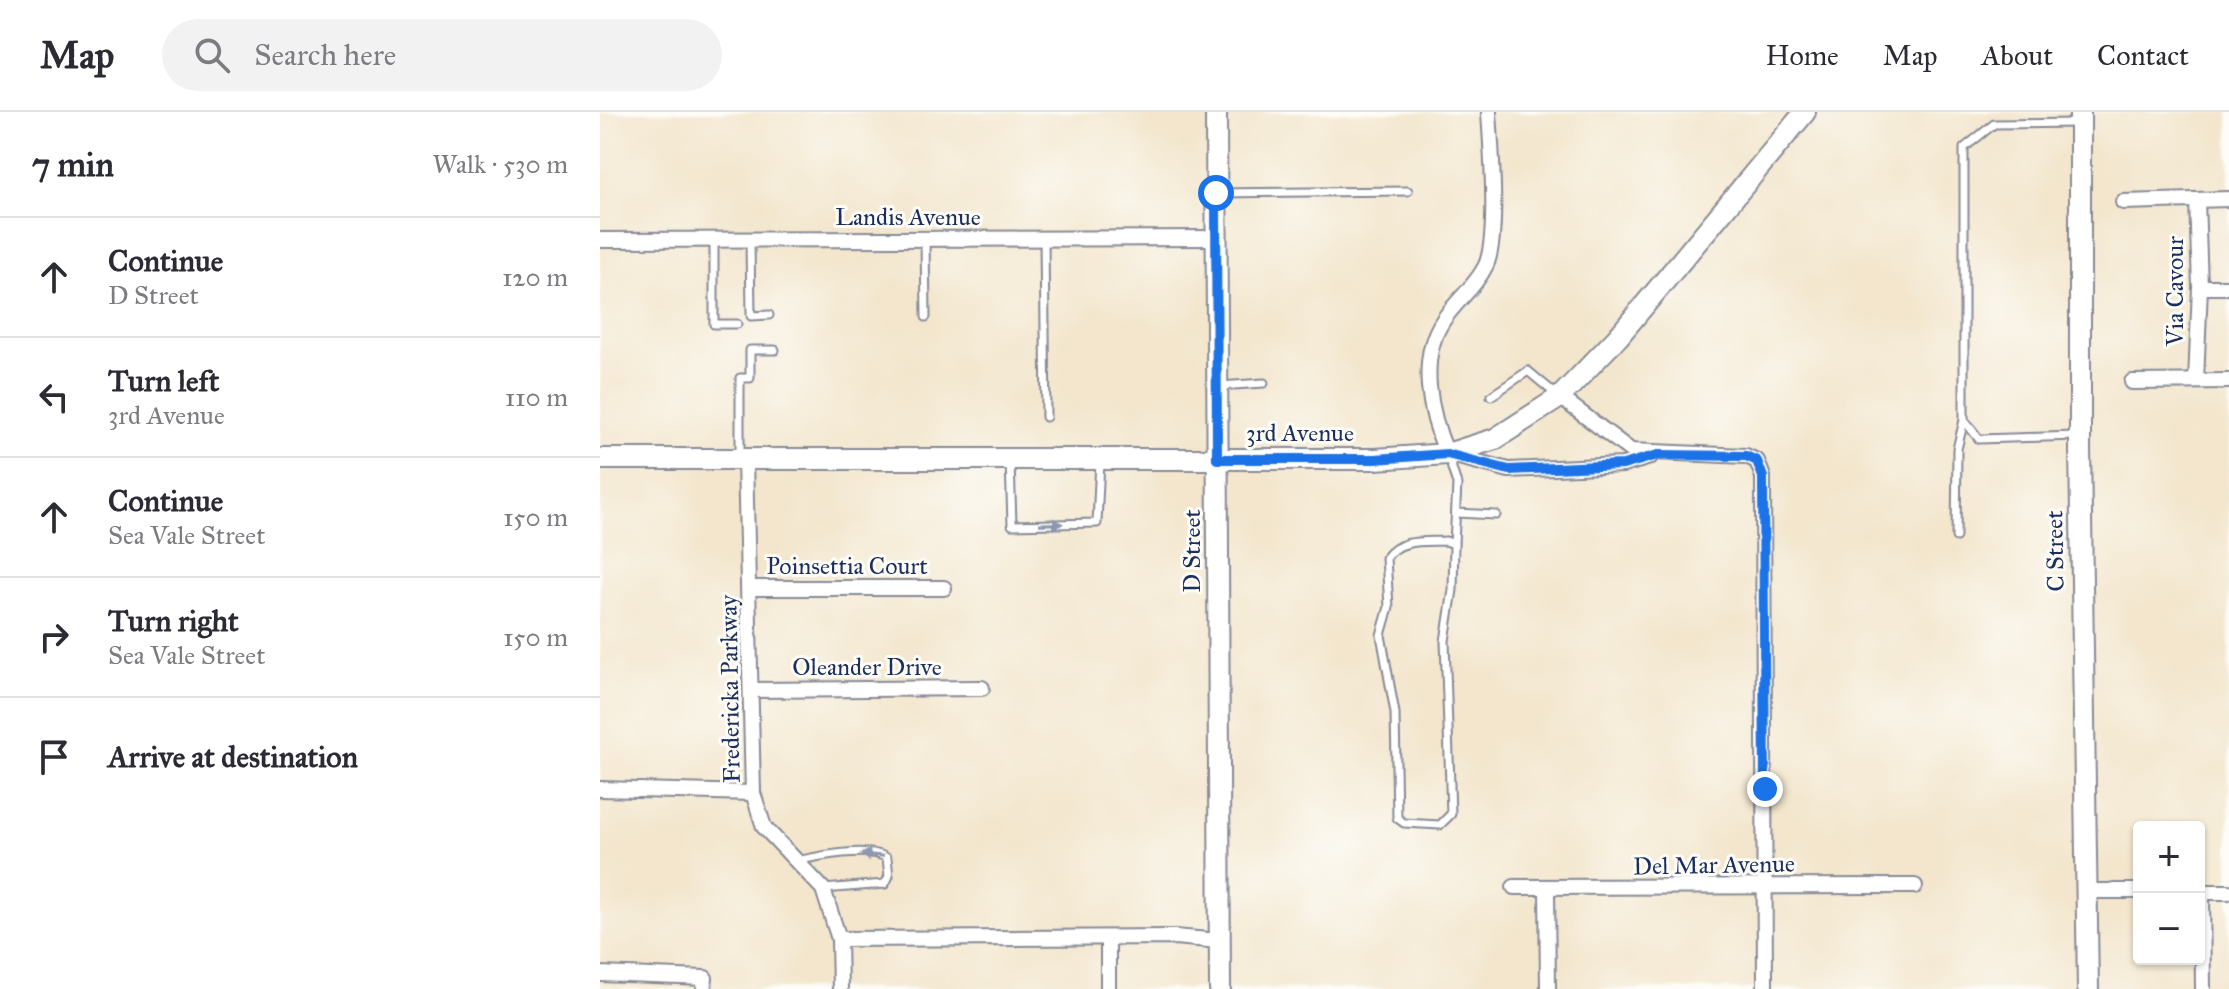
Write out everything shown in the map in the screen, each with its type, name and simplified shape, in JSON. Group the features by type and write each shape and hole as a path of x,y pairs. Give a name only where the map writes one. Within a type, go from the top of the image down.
{"street":[{"name":"D Street","path":"1216,112 1220,989"},
{"path":"1489,112 1492,227 1486,264 1436,331 1429,360 1433,422 1447,454 1509,470 1623,465 1658,455"},
{"name":"3rd Avenue","path":"600,459 1375,459 1447,454 1495,439 1560,397 1618,337 1798,114"},
{"name":"C Street","path":"2080,118 2079,435 2088,989"},
{"path":"2123,202 2229,199"},
{"name":"Via Cavour","path":"2196,381 2200,287 2197,200"},
{"name":"Landis Avenue","path":"600,240 1216,238"},
{"path":"2200,287 2229,287"},
{"path":"2132,382 2229,381"},
{"path":"1560,397 1631,451 1658,455 1746,456 1757,461 1763,477 1765,989"},
{"name":"Fredericka Parkway","path":"742,459 750,588 753,793 764,827 823,889 839,939 840,989"},
{"name":"Poinsettia Court","path":"750,588 944,588"},
{"name":"Oleander Drive","path":"752,690 982,688"},
{"path":"600,789 753,793"},
{"name":"Del Mar Avenue","path":"1514,887 1915,886"},
{"path":"1547,889 1548,989"},
{"path":"2088,891 2133,891"},
{"path":"2205,892 2229,892"},
{"path":"2200,893 2203,989"},
{"path":"839,939 1175,937 1219,941"},
{"path":"1108,939 1108,989"},
{"path":"600,974 705,978 704,989"}],"lane":[{"path":"1956,537 1957,449 1964,420 1964,148 1994,124 2080,118"},
{"path":"1216,193 1408,191"},
{"path":"1044,237 1046,417"},
{"path":"714,239 714,324 737,324"},
{"path":"750,239 751,316 769,315"},
{"path":"925,239 926,317"},
{"path":"742,459 740,378 750,378 750,350 775,350"},
{"path":"1491,396 1528,371 1560,397"},
{"path":"1217,386 1264,383"},
{"path":"1964,420 1979,439 2079,435"},
{"path":"1447,454 1457,484 1453,590 1445,641 1451,814 1440,825 1404,823 1397,818 1395,713 1381,635 1389,607 1386,558 1393,548 1408,542 1454,544"},
{"path":"1010,458 1012,525 1097,523 1100,458"},
{"path":"1457,513 1496,515"},
{"path":"797,861 824,854 877,854 887,858 889,876 885,884 823,889"}],"route":[{"path":"1216,193 1217,459 1375,459 1447,454 1509,470 1623,465 1658,455 1746,456 1757,461 1763,477 1765,789"}]}
